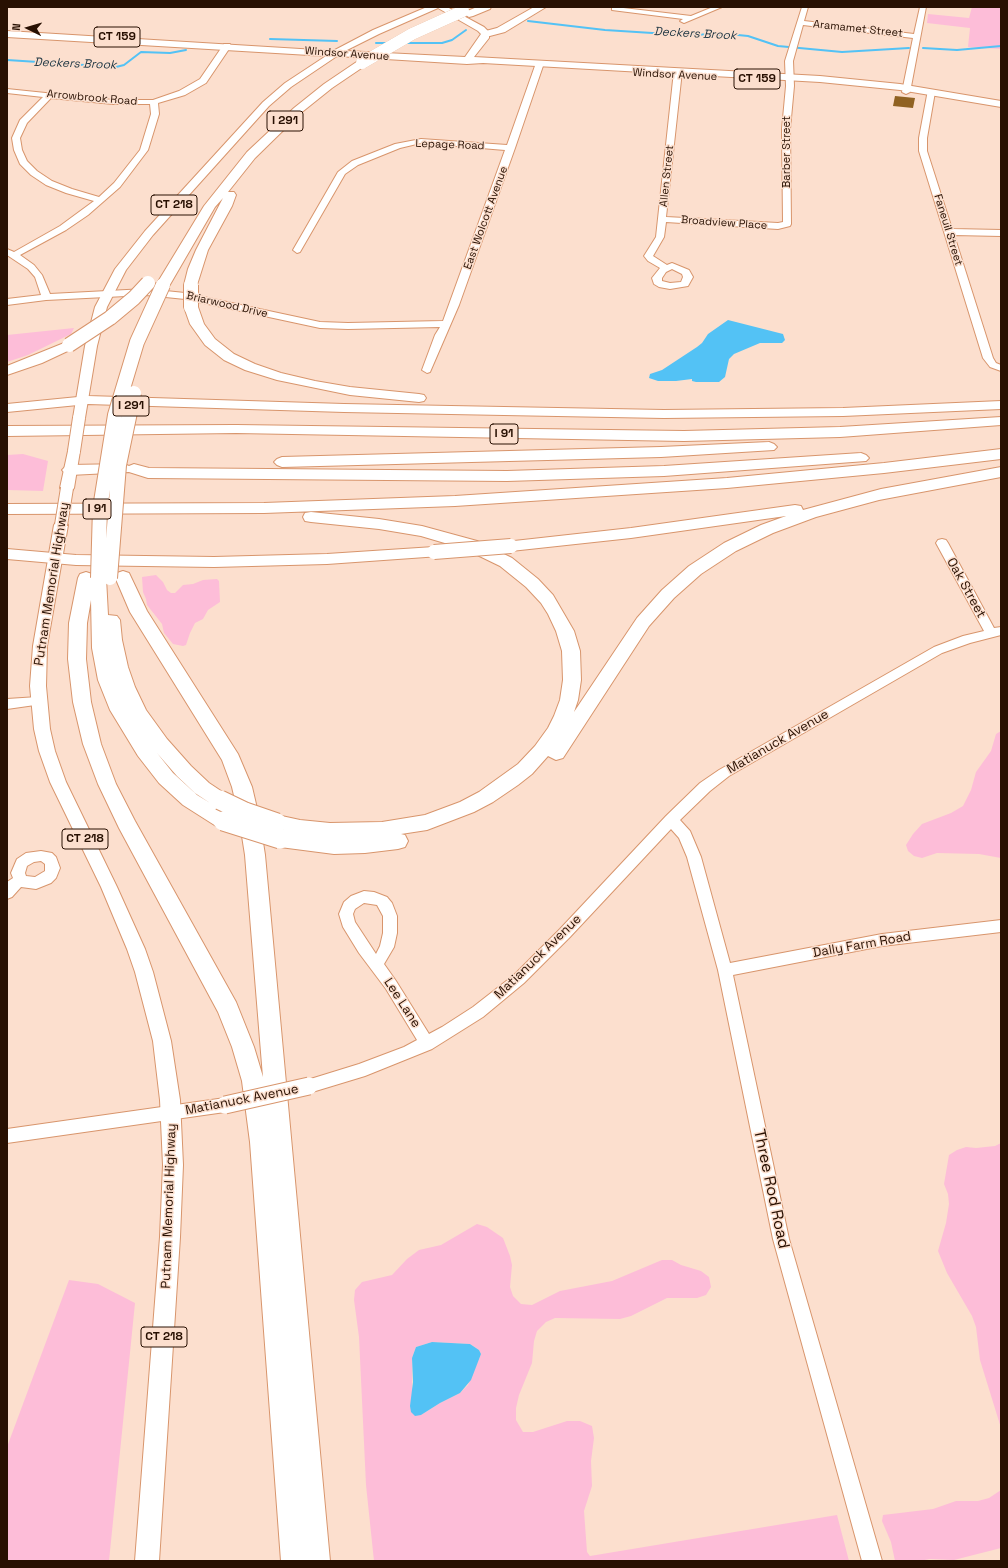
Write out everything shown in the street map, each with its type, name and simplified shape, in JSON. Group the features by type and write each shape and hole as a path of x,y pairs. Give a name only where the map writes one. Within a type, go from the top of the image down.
{"highway":[{"name":"I 291","path":"104,578 99,524 106,464 119,400 137,342 169,285 191,236 225,194 251,155 288,118 328,86 468,10 486,7"},
{"path":"486,34 501,30 541,7"},
{"path":"7,372 69,345 110,318 148,283 206,208 225,194"},
{"path":"225,194 226,206 202,250 195,269 191,286 191,307 195,320 202,333 223,353 240,362 261,371 304,383 350,391 443,400 543,407 682,413"},
{"name":"I 291","path":"104,578 114,533 119,465 133,397 169,285"},
{"path":"7,408 82,400 664,414 843,412 1001,405"},
{"name":"I 91","path":"7,431 229,429 678,436 855,432 1001,421"},
{"path":"7,441 168,439 620,446 798,444 915,438 1001,431"},
{"path":"7,498 251,497 426,492 654,478 887,457 1001,443"},
{"path":"70,470 134,469 149,465 661,452 756,448 798,444"},
{"name":"I 91","path":"7,509 188,509 388,504 616,492 796,477 1001,454"},
{"path":"134,469 148,473 431,476 542,475 685,470 887,457"},
{"path":"7,554 55,559 189,562 264,561 434,552 511,546 596,538 688,526 786,511 1001,472"},
{"path":"104,578 110,610 113,640 119,668 130,696 148,727 172,759 195,782 220,800 305,843 334,846 394,842 422,836 476,816 498,804 524,786 551,758 567,738 643,622 668,594 689,574 730,547 767,529 811,513 860,501 881,494"},
{"path":"104,578 99,631 104,664 112,694 121,714 140,745 166,778 190,800 223,821 248,830 279,831 305,829 361,832 392,829 427,822 467,807 494,793 537,758 552,738 566,708 572,688 573,665 569,644 556,613 547,600 532,583 517,570 499,559 464,543 422,531 371,523 318,518 227,514 188,509"},
{"path":"104,578 78,623 77,659 82,702 92,744 107,784 123,817 228,1009 244,1047 253,1081 262,1142 295,1561"},
{"path":"104,578 133,601 142,619 198,704 231,759 242,787 250,817 255,856 316,1561"}],"main road":[{"name":"Putnam Memorial Highway","path":"147,1561 170,1237 173,1165 171,1113 162,1041 144,972 118,907 58,782 44,740 38,701 40,646 94,332 108,293 121,269 136,249 257,113 292,82 335,53 376,32 434,7"},
{"path":"442,7 486,34 485,38 473,51 467,62"},
{"name":"Windsor Avenue","path":"7,30 34,34"},
{"name":"Windsor Avenue","path":"7,34 34,34 175,43 210,47 227,46 482,64 539,65 789,79 906,90 1001,104"},
{"name":"Windsor Avenue","path":"931,94 1001,108"}],"street":[{"path":"678,23 719,7"},
{"name":"Barber Street","path":"785,225 788,222 786,129 789,61 805,7"},
{"path":"906,90 923,7"},
{"path":"614,9 692,18"},
{"name":"Aramamet Street","path":"800,23 917,36"},
{"name":"Arrowbrook Road","path":"7,91 113,102 154,102 182,94 203,81 227,46"},
{"name":"East Wolcott Avenue","path":"427,370 440,334 447,324 511,148 539,65"},
{"name":"Allen Street","path":"665,268 648,256 660,240 677,73"},
{"name":"Faneuil Street","path":"931,94 923,138 923,151 988,358 997,367"},
{"path":"49,95 23,122 16,138 18,150 23,162 34,173 49,182 69,191 101,200"},
{"path":"11,253 63,228 101,200 130,170 144,150 151,131 155,114 154,102"},
{"name":"Lepage Road","path":"297,250 342,172 355,163 398,146 421,142 511,148"},
{"name":"Broadview Place","path":"662,219 785,225"},
{"path":"948,232 1001,233"},
{"path":"11,253 32,267 39,277 46,297"},
{"name":"Briarwood Drive","path":"7,302 46,297 146,292 172,294 320,325 348,326 447,324"},
{"name":"Oak Street","path":"942,543 996,632"},
{"name":"Matianuck Avenue","path":"7,1136 225,1105 309,1086 390,1060 427,1044 478,1012 518,979 705,788 740,764 938,650 967,639 996,632"},
{"path":"7,704 38,701"},
{"name":"Three Rod Road","path":"672,820 685,834 694,857 725,970 781,1239 872,1561"},
{"path":"7,894 12,886 21,880"},
{"name":"Dally Farm Road","path":"725,970 882,940 1001,926"},
{"name":"Lee Lane","path":"375,964 427,1044"}],"shaded area":[{"path":"972,7 1001,7 1001,49 968,47 970,28 927,23 928,14 969,18"},
{"path":"74,328 71,334 28,355 7,362 7,335"},
{"path":"23,454 48,461 43,491 7,490 7,455"},
{"path":"156,575 171,593 175,593 183,585 193,584 203,580 217,579 219,581 220,602 208,610 203,619 195,623 186,645 183,646 173,644 164,633 162,624 147,605 143,592 142,577"},
{"path":"1001,731 1001,858 979,854 937,853 922,858 914,856 908,851 906,845 913,834 922,824 951,813 963,806 971,790 976,772 991,751 996,734"},
{"path":"1001,1143 1001,1428 980,1360 976,1327 972,1316 947,1273 938,1251 946,1223 949,1204 948,1194 944,1184 949,1155 966,1147 976,1148 995,1146"},
{"path":"477,1224 487,1227 503,1238 512,1265 510,1287 513,1296 521,1304 532,1305 560,1291 612,1281 662,1260 672,1260 681,1265 701,1271 709,1277 711,1287 706,1295 697,1298 667,1298 631,1316 620,1319 555,1318 546,1322 537,1331 534,1341 532,1363 519,1395 516,1408 516,1420 523,1432 533,1432 567,1421 580,1421 592,1426 594,1438 591,1461 592,1486 584,1511 587,1552 590,1556 837,1515 849,1561 374,1561 366,1485 359,1337 354,1300 355,1290 362,1282 392,1275 407,1259 419,1250 441,1245","holes":["432,1342 470,1344 479,1350 481,1354 468,1385 460,1393 421,1415 412,1387 412,1358 416,1347"]},
{"path":"69,1280 98,1284 135,1303 109,1561 7,1561 7,1447"},
{"path":"1001,1490 1001,1548 954,1560 930,1559 919,1561 895,1561 891,1542 882,1521 883,1515 933,1509 956,1501 978,1501 989,1498"}],"water":[{"path":"728,320 783,334 785,340 782,343 760,343 734,354 729,359 725,377 719,382 696,382 692,381 692,379 658,381 649,378 650,374 662,370 697,347 702,343 708,334"},
{"path":"432,1342 470,1344 479,1350 481,1354 471,1380 460,1393 421,1415 415,1416 411,1412 410,1406 413,1382 412,1358 416,1347"}],"building":[{"path":"895,96 915,98 913,108 893,106"}],"waterway":[{"name":"Deckers Brook","path":"528,21 605,30 668,34 738,35 748,36 778,46 842,52 909,48"},
{"name":"Deckers Brook","path":"403,43 442,43 452,40 466,30"},
{"name":"Deckers Brook","path":"270,39 337,41"},
{"name":"Deckers Brook","path":"376,43 389,43"},
{"name":"Deckers Brook","path":"923,48 957,50 1001,46"},
{"name":"Deckers Brook","path":"7,60 116,67 124,65 141,52 170,53 186,50"}]}
